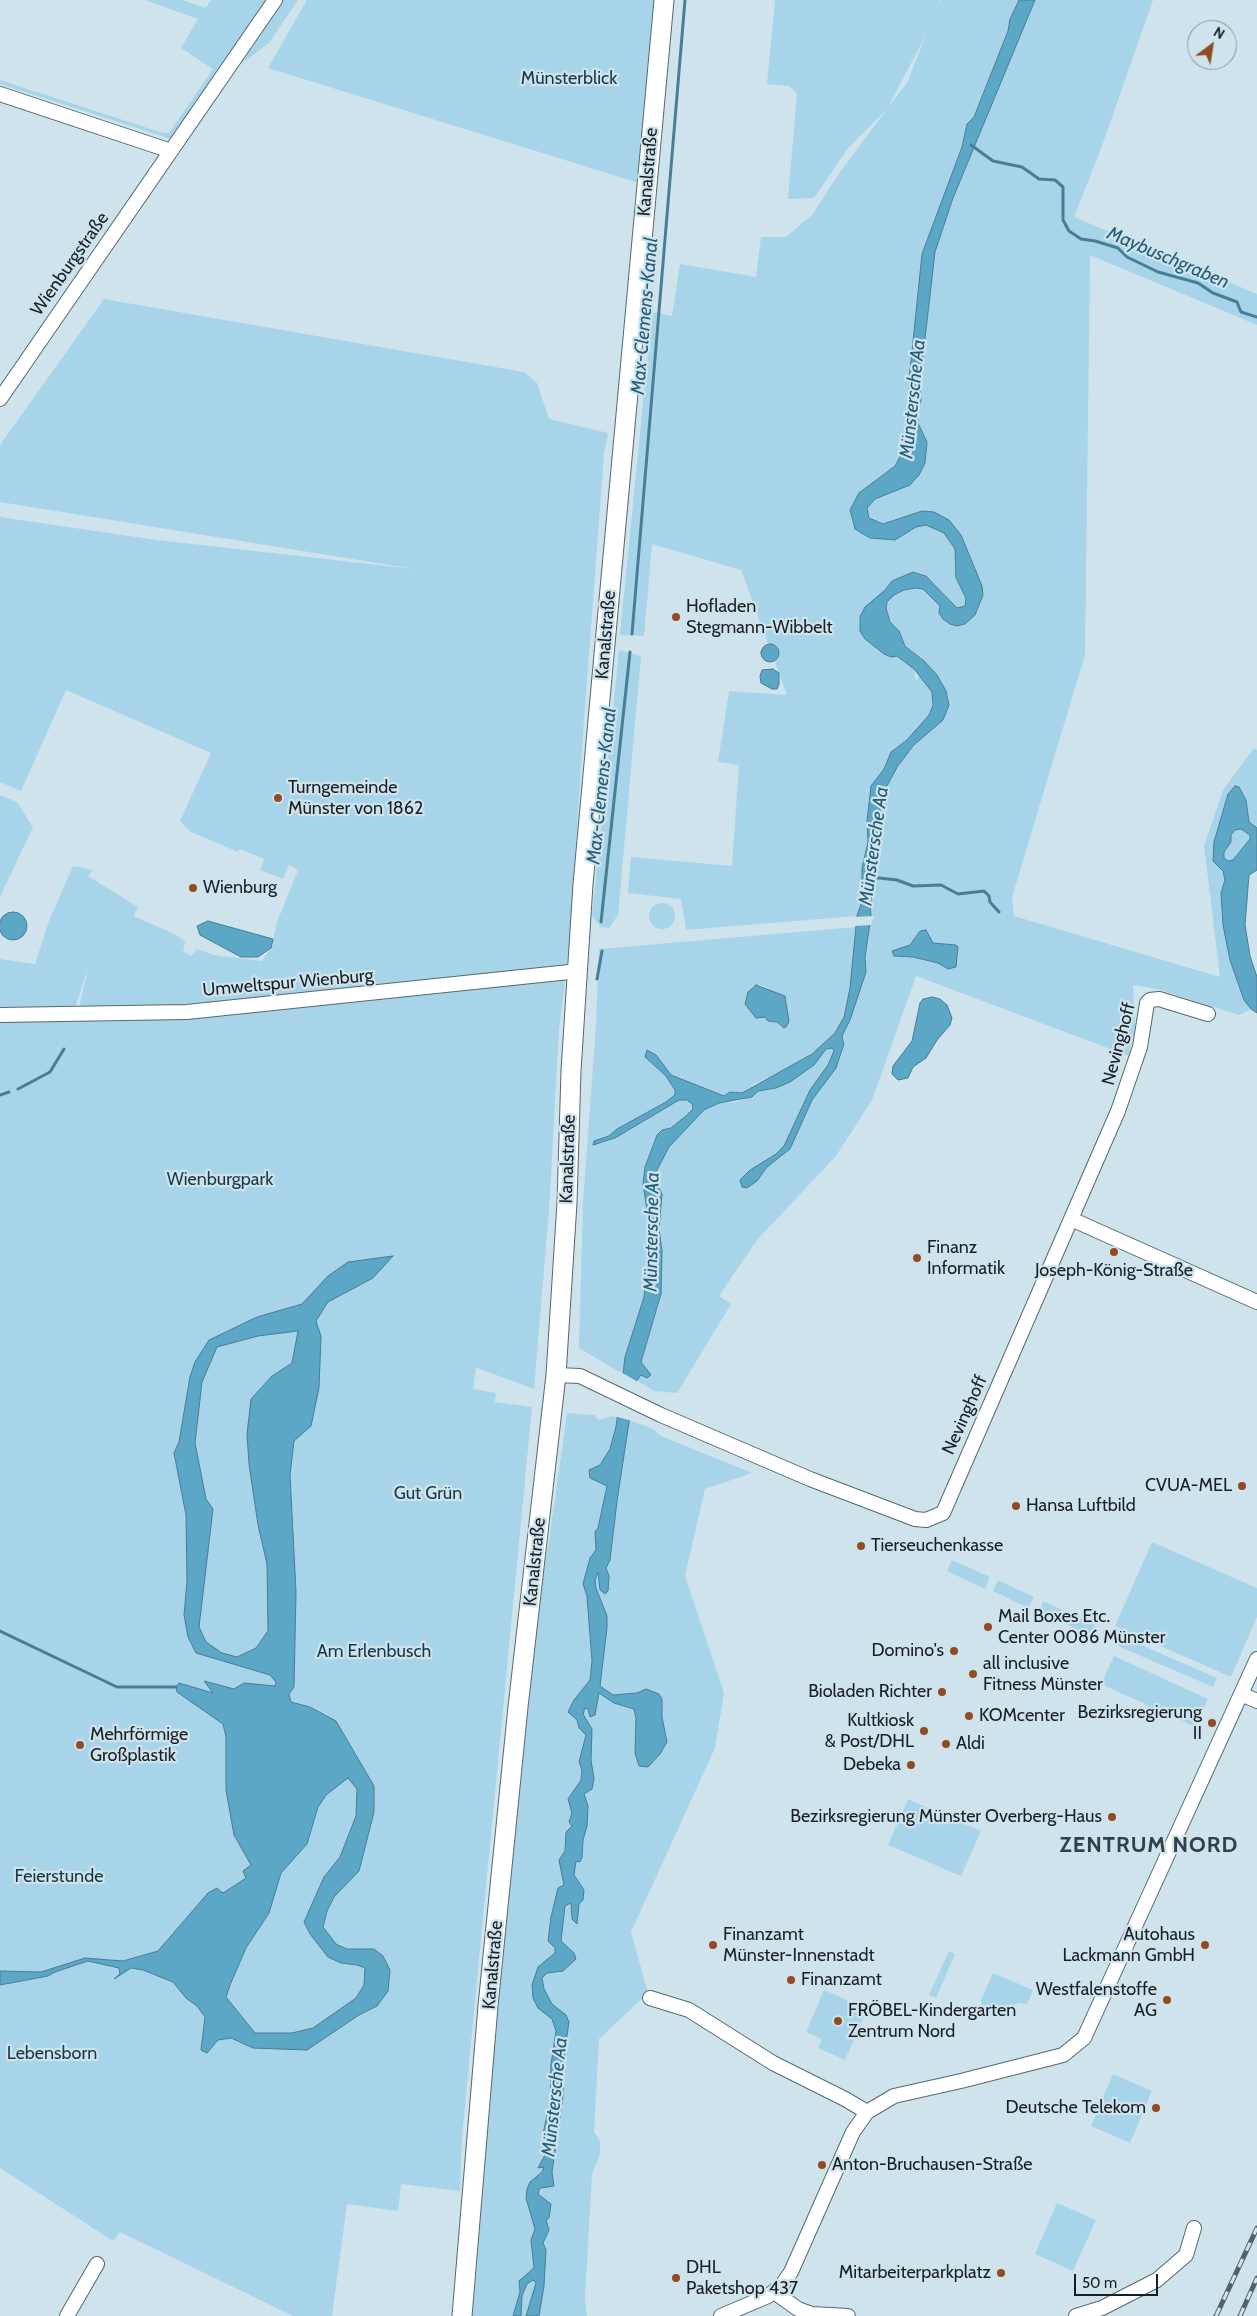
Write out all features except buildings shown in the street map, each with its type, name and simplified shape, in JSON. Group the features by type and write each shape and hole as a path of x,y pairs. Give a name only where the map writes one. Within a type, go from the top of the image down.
{"main road":[{"name":"Kanalstraße","path":"462,2316 518,1707 556,1375 567,1203 571,1071 583,884 664,0"}],"street":[{"name":"Wienburgstraße","path":"0,399 275,0"},
{"path":"0,94 171,150"},
{"name":"Umweltspur Wienburg","path":"0,1014 187,1012 578,972"},
{"name":"Nevinghoff","path":"556,1375 580,1376 651,1410 810,1478 915,1519 926,1520 943,1513 1071,1220 1135,1066 1147,1003 1150,1000 1158,999 1208,1014"},
{"path":"1071,1220 1257,1302"},
{"path":"721,2316 761,2300 774,2292 791,2272 853,2132 867,2112 894,2096 1063,2055 1076,2046 1089,2030 1104,1991 1154,1888 1257,1659"},
{"path":"1241,1694 1257,1701"},
{"path":"650,1998 689,2010 773,2063 867,2112"},
{"path":"1076,2316 1102,2308 1157,2280 1186,2255 1194,2228"},
{"path":"67,2316 97,2264"},
{"path":"774,2292 798,2309 812,2314 848,2316"}],"green space":[{"path":"145,0 183,0 205,8 212,0 268,0 171,139 0,84 0,80 163,133 169,133 213,69 181,48 198,19"},
{"path":"283,0 298,0 269,43 241,64"},
{"name":"Münsterblick","path":"307,0 656,0 639,183 268,68"},
{"path":"775,0 940,0 937,10 941,0 1019,0 1010,19 1008,31 974,117 967,124 962,147 922,254 909,380 910,413 902,453 895,466 859,493 850,510 852,523 870,538 895,540 916,527 926,525 944,533 955,549 956,578 966,598 966,603 962,608 957,608 933,582 923,574 916,572 889,584 866,607 860,617 859,624 865,639 884,654 897,656 914,669 916,681 919,675 932,692 933,702 929,715 907,740 892,751 884,769 871,786 867,821 868,842 862,868 863,894 857,916 686,930 681,899 628,893 631,857 732,866 739,765 718,762 729,691 787,695 741,570 652,544 644,636 620,635 652,312 672,316 680,264 756,277 761,237 786,237 812,215 840,172 887,109 848,148 814,198 788,199 797,94 789,86 767,84","holes":["926,35 907,83 888,107"]},
{"path":"1035,0 1153,0 1102,146 1074,217 1257,294 1257,325 1090,255 1085,655 1012,897 1014,916 1220,977 1204,846 1223,790 1254,748 1257,750 1257,828 1249,822 1246,800 1214,842 1213,861 1223,871 1225,880 1221,893 1223,925 1230,960 1244,1000 1251,1009 1239,1015 1157,989 1133,985 1135,1026 1129,1056 916,976 872,1100 836,1156 757,1240 719,1296 731,1304 677,1393 654,1391 636,1380 641,1375 644,1375 641,1362 660,1300 662,1251 659,1229 662,1197 656,1183 658,1165 674,1140 704,1110 719,1103 736,1102 754,1096 758,1091 776,1088 826,1048 832,1048 834,1051 828,1065 810,1090 784,1146 776,1154 750,1170 740,1180 757,1181 767,1167 790,1149 812,1100 839,1062 845,1041 842,1036 850,1020 866,972 865,957 871,915 870,904 874,893 872,874 879,845 880,808 883,793 908,752 943,720 947,710 949,699 940,680 924,661 902,642 899,631 890,622 886,608 887,602 894,595 904,590 923,589 940,606 939,611 946,622 962,626 975,615 982,599 982,586 961,535 949,520 922,511 883,524 871,520 867,511 869,505 875,499 914,482 926,458 927,442 918,423 917,413 921,401 920,385 935,252 953,198","holes":["920,931 933,943 956,945 958,947 957,960 938,963 913,957 894,956 892,951 910,945"]},
{"path":"104,299 524,372 537,383 549,419 608,433 604,455 584,720 570,938 559,1030 549,1210 534,1389 477,1368 469,1367 476,1368 473,1389 496,1393 495,1402 532,1407 462,2137 460,2191 401,2184 398,2211 347,2204 332,2316 293,2316 120,2232 113,2241 0,2168 0,1017 77,1018 88,967 74,1012 0,1008 0,959 35,964 49,921 73,866 93,870 88,876 138,907 134,916 178,936 185,942 183,951 191,956 197,949 214,955 262,961 271,948 277,922 298,870 289,865 283,879 260,870 264,859 240,849 238,852 191,832 180,821 211,753 66,690 21,791 0,782 0,517 157,540 414,569 0,502 0,445"},
{"path":"619,650 641,656 618,915 609,928 601,927 592,916"},
{"path":"0,795 17,802 33,827 0,897"},
{"path":"1241,829 1250,835 1250,839 1233,860 1228,861 1224,858 1224,852 1231,842 1231,835 1235,830"},
{"path":"662,903 671,907 675,916 671,925 662,929 653,925 649,916 653,907"},
{"path":"857,927 848,1003 841,1023 835,1033 818,1049 781,1072 754,1084 742,1093 730,1092 724,1096 671,1075 651,1051 647,1060 666,1076 675,1090 675,1095 617,1129 609,1136 594,1141 603,1143 615,1138 679,1100 688,1100 693,1109 671,1128 662,1130 653,1143 645,1167 643,1185 652,1242 644,1297 621,1373 579,1348 583,1202 596,1025 599,949","holes":["756,985 763,986 786,998 789,1024 786,1027 784,1028 777,1022 768,1021 765,1017 754,1015 745,1004 749,990"]},
{"path":"567,1413 594,1415 599,1420 612,1416 624,1418 653,1429 661,1436 752,1473 705,1489 685,1576 724,1693 715,1748 631,1932 648,1993 599,2039 594,2132 600,2141 600,2154 592,2174 585,2297 587,2316 468,2316 537,1599 549,1541"},
{"path":"1152,1542 1257,1588 1257,1617 1231,1677 1115,1626"},
{"path":"952,1560 990,1577 985,1589 947,1571"},
{"path":"998,1580 1034,1597 1028,1608 993,1591"},
{"path":"1043,1601 1095,1625 1090,1635 1039,1612"},
{"path":"1123,1637 1217,1678 1213,1687 1118,1646"},
{"path":"1114,1656 1208,1699 1196,1727 1101,1684"},
{"path":"908,1799 981,1831 961,1876 888,1845"},
{"path":"949,1951 955,1954 936,1998 929,1995"},
{"path":"993,1973 1033,1990 1027,2004 1020,2003 977,2017 982,2005 981,2000"},
{"name":"FRÖBEL-Kindergarten Zentrum Nord","path":"824,1990 867,2009 845,2060 818,2048 822,2039 806,2032"},
{"path":"1113,2074 1152,2091 1130,2143 1091,2126"},
{"path":"1057,2203 1096,2220 1073,2271 1035,2254"}],"water":[{"name":"Münstersche Aa","path":"1019,0 1035,0 953,198 935,252 920,382 921,401 917,413 918,423 927,442 925,463 919,475 910,485 875,499 867,508 869,518 883,524 922,511 934,512 949,520 961,535 982,586 983,595 975,615 965,624 957,626 950,624 939,613 940,606 923,589 915,588 904,590 894,595 887,602 886,608 890,622 899,631 905,646 924,661 937,675 946,691 949,705 943,720 913,746 898,766 883,793 880,808 879,845 872,874 874,889 870,904 871,916 865,957 866,972 850,1020 842,1036 844,1044 836,1068 812,1100 790,1149 767,1167 757,1181 747,1188 742,1187 740,1180 750,1170 776,1154 784,1146 810,1090 828,1065 834,1051 832,1048 826,1049 814,1065 790,1082 776,1088 758,1091 752,1097 719,1103 704,1110 669,1147 657,1170 656,1183 662,1194 659,1229 662,1251 661,1294 641,1362 651,1375 647,1378 641,1375 635,1383 610,1560 606,1568 609,1576 608,1591 605,1594 600,1590 598,1572 595,1580 596,1588 607,1616 600,1686 613,1695 637,1693 646,1689 659,1694 662,1699 662,1717 667,1742 660,1754 648,1767 639,1766 635,1753 636,1718 634,1709 614,1703 599,1693 595,1715 590,1717 588,1709 585,1708 583,1714 592,1729 591,1760 594,1779 592,1789 584,1794 588,1806 587,1826 583,1840 582,1858 580,1862 576,1861 574,1875 584,1890 583,1900 579,1904 577,1924 572,1919 571,1903 565,1906 561,1941 574,1953 576,1959 563,1971 547,1973 542,1978 544,1989 552,2004 566,2015 569,2022 563,2063 563,2096 552,2172 554,2186 541,2188 538,2194 551,2204 549,2218 546,2220 549,2230 543,2243 546,2250 544,2286 539,2316 526,2316 536,2283 533,2280 527,2284 522,2296 521,2316 513,2316 520,2292 519,2281 534,2268 531,2240 535,2229 526,2198 530,2182 542,2172 544,2167 538,2168 545,2155 542,2147 543,2134 550,2101 551,2064 556,2031 552,2019 538,2008 533,1998 532,1985 538,1967 555,1953 555,1948 548,1941 551,1917 558,1888 564,1885 559,1860 565,1851 566,1832 572,1826 569,1822 572,1813 568,1799 581,1780 582,1770 579,1762 586,1735 579,1728 577,1720 568,1712 574,1700 590,1680 592,1661 587,1596 583,1584 590,1558 596,1550 595,1532 598,1528 607,1486 590,1478 589,1470 600,1465 610,1449 616,1427 625,1357 644,1297 649,1248 652,1242 643,1184 645,1167 657,1135 662,1130 671,1128 687,1115 693,1109 692,1104 687,1100 679,1100 615,1138 593,1145 594,1141 609,1136 617,1129 675,1095 675,1090 666,1076 645,1057 647,1050 656,1055 671,1075 724,1096 730,1092 742,1093 812,1054 835,1033 844,1017 850,988 857,916 862,901 862,868 868,842 867,821 871,786 884,769 891,752 907,740 929,715 933,705 932,692 914,669 897,656 891,657 884,654 865,639 860,631 860,617 865,607 885,590 892,581 913,572 926,576 957,608 965,606 966,598 956,578 955,549 944,533 926,525 916,527 895,540 870,538 855,529 850,510 859,493 895,466 902,453 910,413 909,380 922,254 962,147 967,124 974,117 1008,31 1010,19"},
{"path":"766,644 774,644 779,649 777,660 766,662 761,657 761,649"},
{"path":"773,669 779,673 777,689 772,689 761,683 760,676 762,670"},
{"path":"1235,786 1239,787 1246,800 1249,822 1257,828 1257,870 1249,875 1245,925 1250,956 1257,977 1257,1013 1244,1000 1230,960 1223,925 1221,893 1225,880 1223,871 1213,861 1214,842 1228,794","holes":["1241,829 1250,835 1250,839 1233,860 1228,861 1224,858 1224,852 1231,842 1231,835 1235,830"]},
{"path":"13,912 23,916 27,926 23,936 13,940 3,936 -1,926 3,916"},
{"path":"208,921 273,939 271,948 258,957 241,957 200,935 197,926"},
{"path":"926,930 933,943 956,945 958,947 956,967 948,969 938,963 913,957 894,956 892,951 910,945 920,931"},
{"path":"756,985 785,996 789,1022 786,1027 784,1028 777,1022 768,1021 765,1017 756,1018 745,1004 748,992"},
{"path":"932,997 940,999 947,1005 952,1018 950,1025 937,1040 926,1058 913,1067 908,1078 898,1080 892,1074 893,1066 912,1041 920,1003 923,999"},
{"path":"393,1256 373,1278 328,1302 316,1321 321,1336 319,1388 311,1426 294,1441 290,1475 296,1592 294,1687 289,1694 291,1702 310,1707 336,1721 374,1786 374,1812 359,1871 334,1897 327,1911 323,1927 336,1944 347,1949 374,1949 383,1956 390,1970 388,1991 377,2006 359,2015 307,2050 253,2048 231,2038 218,2040 207,2053 201,2050 205,2017 197,2006 186,1998 173,1982 143,1970 131,1968 114,1979 120,1974 119,1968 88,1961 48,1976 0,1985 0,1971 41,1972 85,1958 123,1961 158,1951 208,1893 217,1888 223,1893 246,1878 243,1871 251,1865 234,1835 226,1790 226,1737 223,1724 177,1692 176,1687 179,1683 213,1693 204,1681 234,1689 244,1683 275,1686 276,1682 270,1675 196,1653 188,1637 184,1615 187,1581 186,1515 174,1453 179,1442 190,1377 195,1362 209,1340 257,1317 302,1304 328,1276 348,1262","holes":["298,1331 292,1363 272,1376 251,1399 247,1434 249,1464 258,1525 267,1564 268,1631 256,1648 237,1657 222,1653 206,1642 199,1627 213,1509 206,1499 195,1443 202,1382 217,1347 258,1336","348,1778 357,1789 356,1816 340,1857 324,1877 304,1922 310,1934 328,1957 341,1963 365,1968 364,1985 356,1998 313,2028 292,2033 255,2033 226,1997 230,1985 246,1948 269,1913 281,1873 307,1844 318,1807 326,1795"]}],"pier":[{"path":"874,916 871,925 855,926 855,917"},
{"path":"619,1371 638,1382 632,1421 614,1416"}],"waterway":[{"name":"Max-Clemens-Kanal","path":"632,634 685,0"},
{"name":"Maybuschgraben","path":"971,145 993,161 1022,167 1039,179 1055,180 1063,187 1063,220 1069,231 1081,239 1118,248 1127,257 1158,272 1198,283 1213,293 1237,302 1241,312 1257,317"},
{"name":"Max-Clemens-Kanal","path":"601,922 630,652"},
{"name":"Münstersche Aa","path":"870,877 897,880 913,886 941,885 958,894 984,891 989,896 990,902 999,912"},
{"name":"Max-Clemens-Kanal","path":"597,979 602,951"},
{"path":"18,1089 50,1072 64,1049"},
{"path":"0,1095 9,1092"},
{"path":"0,1631 117,1687 176,1687"}],"railway":[{"path":"1216,2316 1257,2228"},
{"path":"1240,2316 1257,2278"}],"place":[{"name":"Hofladen Stegmann-Wibbelt","path":"676,617"},
{"name":"Turngemeinde Münster von 1862","path":"278,798"},
{"name":"Wienburg","path":"193,888"},
{"name":"Joseph-König-Straße","path":"1114,1252"},
{"name":"Finanz Informatik","path":"917,1258"},
{"name":"CVUA-MEL","path":"1242,1486"},
{"name":"Hansa Luftbild","path":"1016,1506"},
{"name":"Tierseuchenkasse","path":"861,1546"},
{"name":"Mail Boxes Etc. Center 0086 Münster","path":"988,1627"},
{"name":"Domino's","path":"954,1651"},
{"name":"all inclusive Fitness Münster","path":"973,1674"},
{"name":"Bioladen Richter","path":"942,1692"},
{"name":"KOMcenter","path":"969,1716"},
{"name":"Bezirksregierung II","path":"1212,1723"},
{"name":"Kultkiosk & Post/DHL","path":"924,1731"},
{"name":"Aldi","path":"946,1744"},
{"name":"Mehrförmige Großplastik","path":"80,1745"},
{"name":"Debeka","path":"911,1765"},
{"name":"Bezirksregierung Münster Overberg-Haus","path":"1112,1817"},
{"name":"Finanzamt Münster-Innenstadt","path":"713,1945"},
{"name":"Autohaus Lackmann GmbH","path":"1205,1945"},
{"name":"Finanzamt","path":"791,1980"},
{"name":"Westfalenstoffe AG","path":"1167,2000"},
{"name":"FRÖBEL-Kindergarten Zentrum Nord","path":"838,2021"},
{"name":"Deutsche Telekom","path":"1156,2108"},
{"name":"Anton-Bruchausen-Straße","path":"822,2165"},
{"name":"Mitarbeiterparkplatz","path":"1001,2273"},
{"name":"DHL Paketshop 437","path":"676,2278"}],"district":[{"name":"ZENTRUM NORD","path":"1149,1846"}],"park label":[{"name":"Wienburgpark","path":"220,1180"},
{"name":"Gut Grün","path":"428,1494"},
{"name":"Am Erlenbusch","path":"374,1652"},
{"name":"Feierstunde","path":"59,1877"},
{"name":"Lebensborn","path":"52,2054"}]}
